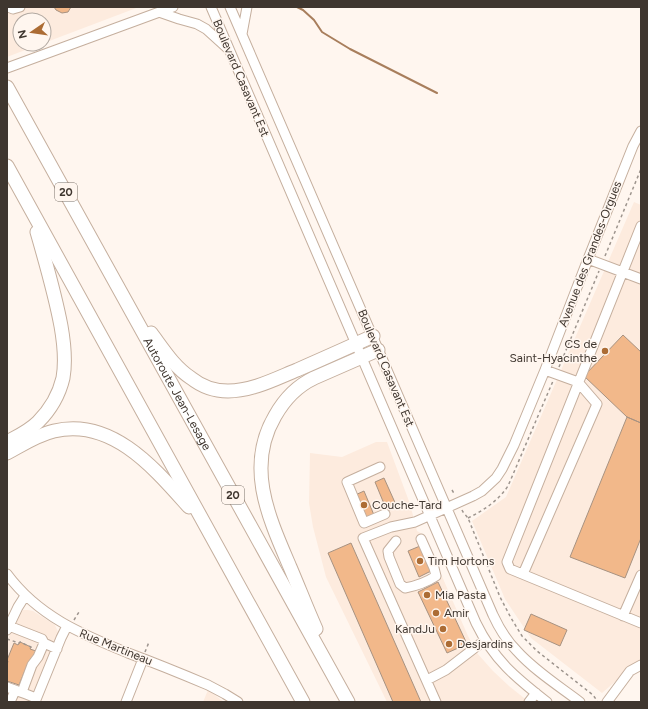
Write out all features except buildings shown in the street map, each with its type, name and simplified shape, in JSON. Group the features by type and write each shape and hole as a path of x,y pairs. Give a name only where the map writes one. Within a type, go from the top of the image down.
{"highway":[{"name":"Autoroute Jean-Lesage","path":"7,87 345,698"},
{"path":"7,166 303,702"},
{"path":"7,442 29,429 45,414 56,396 64,374 64,347 58,310 30,209"},
{"path":"124,297 172,361 181,370 198,383 219,390 234,391 255,387 372,336"},
{"path":"345,698 271,520 262,489 260,465 268,429 277,413 289,397 301,385 311,379 378,350"},
{"path":"7,453 34,438 66,429 92,431 103,434 118,441 152,468 171,486 207,528"}],"street":[{"path":"8,7 13,9 20,7"},
{"path":"7,68 173,7"},
{"name":"Boulevard Casavant Est","path":"211,7 470,611 485,640 505,666 547,702"},
{"name":"Boulevard Casavant Est","path":"230,7 497,624 517,652 580,702"},
{"path":"242,34 247,7"},
{"path":"159,12 197,24 206,29 228,49"},
{"name":"Avenue des Grandes-Orgues","path":"427,680 363,538 391,527 415,522 430,516 482,491 496,478 514,445 546,370 588,259 633,146 641,131"},
{"path":"641,226 507,562 510,569 641,623"},
{"path":"588,259 641,279"},
{"path":"523,574 597,404 578,382 546,370"},
{"path":"380,467 347,482 364,523 385,514"},
{"path":"396,541 388,551 389,557 400,584 405,588 413,587 436,576 421,539"},
{"name":"Rue Martineau","path":"7,574 25,596 43,611 88,637 144,657 208,685 238,702"},
{"path":"623,616 641,575"},
{"path":"25,596 18,606 8,628 42,639 44,643 57,649"},
{"path":"15,690 36,700 57,649 69,626"},
{"path":"436,702 427,680 446,670 485,640"},
{"path":"10,702 15,690 38,658 44,643"},
{"path":"126,702 144,657"},
{"path":"606,702 630,671 641,665"},
{"path":"529,702 536,693"}],"path":[{"name":"Avenue des Grandes-Orgues","path":"468,518 488,507 508,486 641,169"},
{"path":"463,512 468,518 500,597 520,634 534,648 593,696 598,702"},
{"path":"69,626 79,612"},
{"path":"7,639 19,644 20,642 38,651"},
{"path":"144,657 149,642"}],"shaded area":[{"path":"7,7 139,7 52,40 52,12 12,12 12,52 20,52 7,57"},
{"name":"CS de Saint-Hyacinthe","path":"634,202 641,205 641,658 602,693 531,638 505,599 472,521 506,497"},
{"path":"376,442 387,442 410,504 417,531 424,535 468,636 477,653 493,671 529,702 387,702 326,577 313,527 309,503 310,453 342,457"},
{"path":"23,610 33,611 55,625 58,632 30,702 7,702 7,641 19,613"},
{"path":"208,690 224,702 203,702"}],"waterway":[{"path":"297,7 303,10 314,20 322,32 350,49 437,93"}],"place":[{"name":"CS de Saint-Hyacinthe","path":"605,351"},
{"name":"Couche-Tard","path":"364,505"},
{"name":"Tim Hortons","path":"420,561"},
{"name":"Mia Pasta","path":"427,595"},
{"name":"Amir","path":"436,613"},
{"name":"KandJu","path":"443,629"},
{"name":"Desjardins","path":"449,644"}]}
